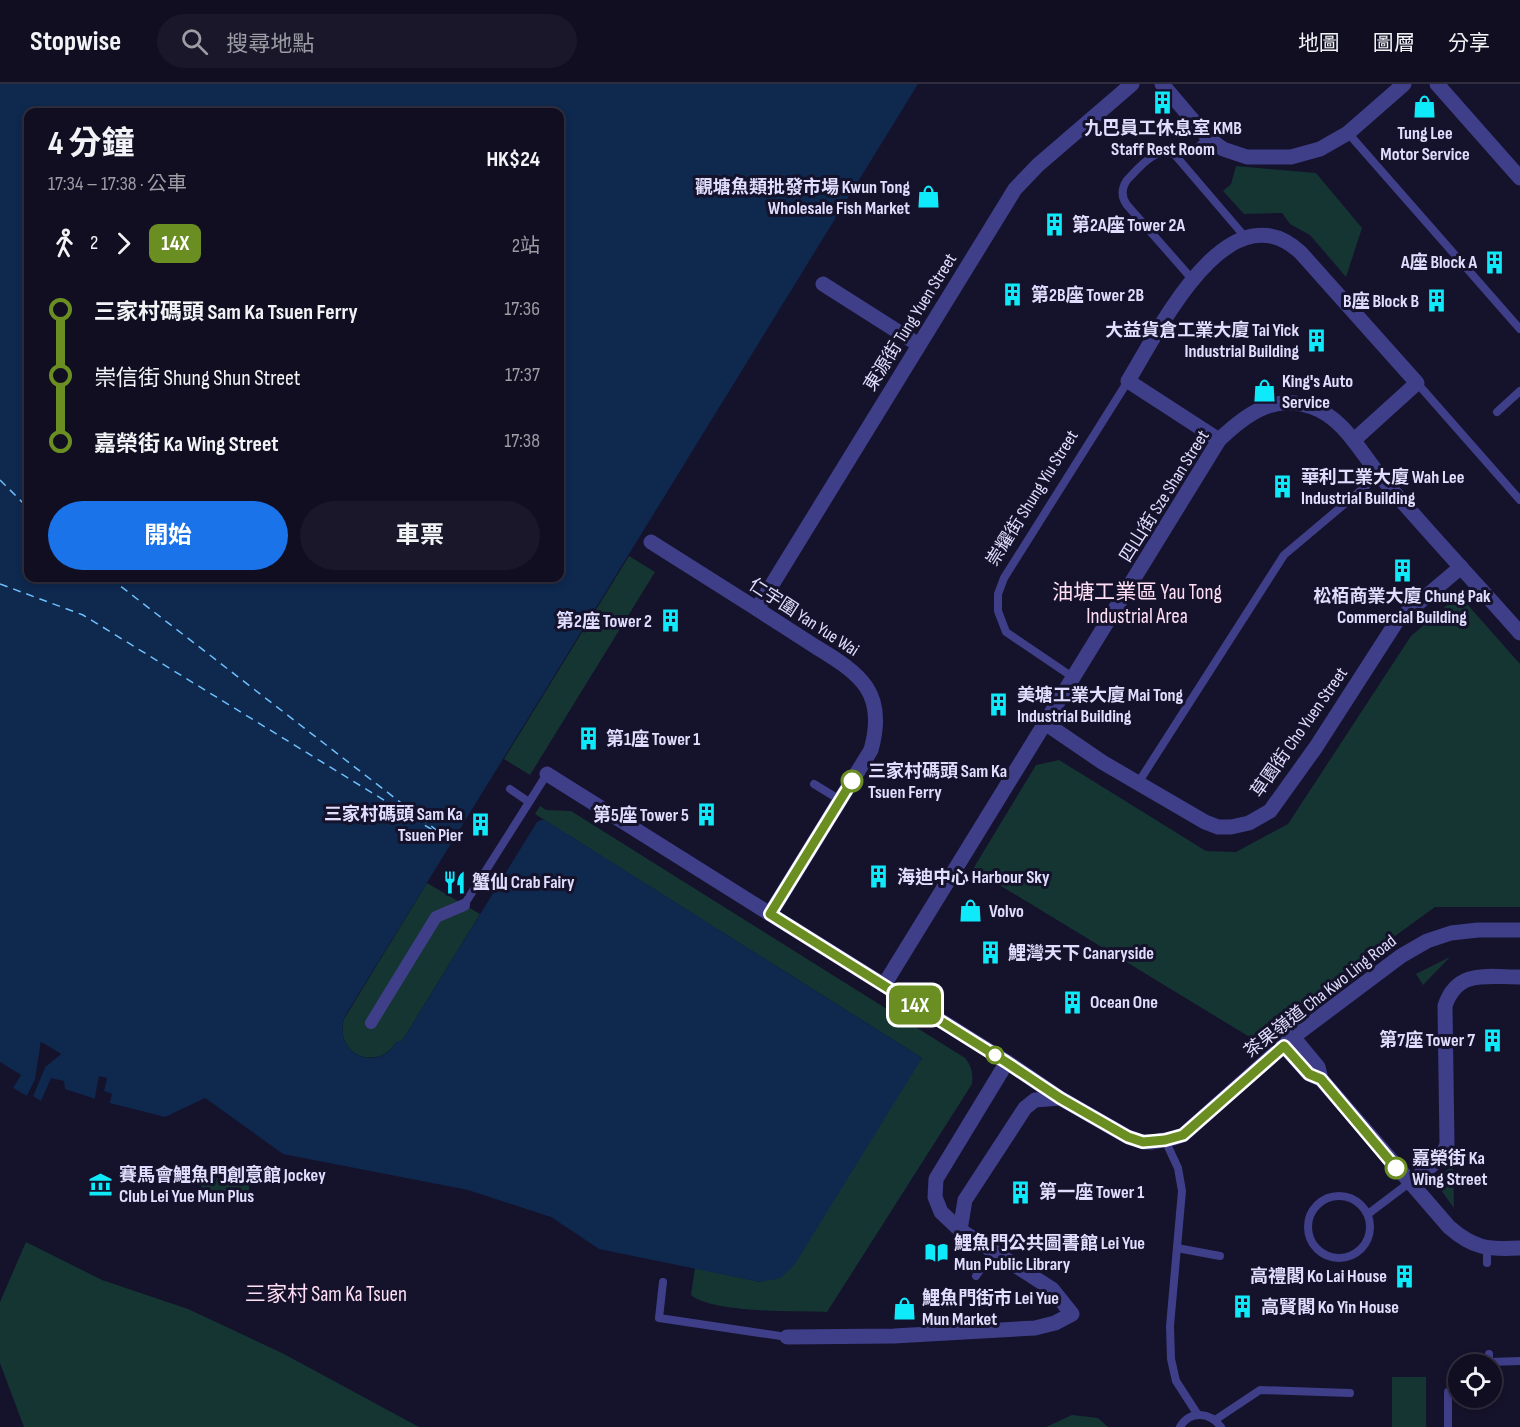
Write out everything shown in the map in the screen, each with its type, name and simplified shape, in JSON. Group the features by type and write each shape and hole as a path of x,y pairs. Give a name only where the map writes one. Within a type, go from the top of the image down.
{"street":[{"name":"東源街 Tung Yuen Street","path":"757,609 1015,189 1045,159 1132,84"},
{"path":"1162,84 1208,138 1223,149 1247,157 1291,157 1320,148 1348,133 1404,84"},
{"path":"1437,84 1520,178"},
{"name":"崇耀街 Shung Yiu Street","path":"1128,381 1192,279 1222,249 1246,238 1263,236 1281,240 1296,248 1417,383"},
{"path":"823,284 919,345"},
{"path":"1128,381 1220,440"},
{"path":"1354,440 1417,383"},
{"name":"四山街 Sze Shan Street","path":"884,985 1220,440 1254,411 1268,405 1286,402 1311,406 1329,416 1354,440 1380,475 1520,633"},
{"name":"仁宇圍 Yan Yue Wai","path":"651,542 850,668 869,692 875,713 875,736 871,750 770,914"},
{"name":"草園街 Cho Yuen Street","path":"1044,723 1102,762 1205,822 1218,827 1249,823 1270,811 1316,747 1397,621 1461,567"},
{"path":"546,774 1060,1098 1128,1137 1143,1142 1165,1140"},
{"path":"371,1023 436,917 464,905"},
{"name":"茶果嶺道 Cha Kwo Ling Road","path":"1165,1140 1183,1135 1288,1042 1401,956 1427,941 1451,933 1520,930"},
{"path":"1408,1183 1439,1159 1448,1144 1445,1006 1448,996 1455,986 1467,979 1520,977"},
{"path":"1288,1042 1318,1067 1321,1079 1408,1183 1449,1227 1487,1255 1520,1248"},
{"path":"787,1337 894,1336 1035,1328 1055,1323 1072,1314 1052,1289 960,1230 941,1212 935,1197 936,1179 1006,1062"},
{"path":"960,1230 965,1200 1025,1107 1035,1100 1060,1098"}],"lane":[{"path":"1348,133 1520,329"},
{"path":"1194,151 1208,138"},
{"path":"1192,279 1124,201 1122,190 1126,180 1156,154 1170,153 1178,158 1246,238"},
{"name":"崇耀街 Shung Yiu Street","path":"1074,678 1006,632 999,611 998,594 1005,578 1128,381"},
{"name":"崇耀街 Shung Yiu Street","path":"1417,383 1520,500"},
{"path":"1497,412 1520,391"},
{"path":"1138,783 1284,555 1380,475"},
{"path":"464,905 546,774"},
{"path":"814,784 840,800"},
{"path":"510,789 529,802"},
{"path":"1165,1140 1178,1168 1182,1191 1170,1326 1171,1359 1176,1381 1198,1415"},
{"path":"1368,1214 1408,1183"},
{"path":"1333,1196 1353,1199 1362,1205 1368,1214 1370,1233 1366,1243 1351,1256 1331,1257 1315,1245 1310,1236 1310,1216 1324,1200 1333,1196"},
{"path":"1177,1248 1220,1256"},
{"path":"976,1276 993,1251"},
{"path":"663,1282 659,1318 787,1337"},
{"path":"1502,1362 1520,1361"},
{"path":"1215,1420 1260,1390 1350,1393"},
{"path":"1448,1408 1448,1427"},
{"path":"1180,1427 1189,1418 1198,1415 1209,1416 1221,1427"}],"green space":[{"path":"1236,166 1316,173 1362,228 1346,277 1310,235 1290,224 1282,213 1244,214 1223,191 1231,184"},
{"path":"629,556 655,572 530,775 504,759"},
{"path":"1459,595 1520,664 1520,907 1435,907 1253,1039 973,869 1036,765 1059,760 1206,851 1236,852 1288,824 1411,636"},
{"path":"540,806 546,810 571,811 965,1058 969,1064 972,1084 827,1312 756,1310 701,1301 691,1295 695,1268 760,1282 922,1058 535,814"},
{"path":"427,883 480,914 402,1041 397,1041 389,1051 379,1056 369,1058 360,1056 345,1042 344,1019"},
{"path":"1450,957 1423,985 1416,974"},
{"path":"1453,1165 1454,1208 1441,1190 1441,1175"},
{"path":"202,1178 249,1179 249,1202 201,1202"},
{"path":"26,1242 102,1280 188,1309 282,1353 419,1427 24,1427 0,1363 0,1302"},
{"path":"1392,1377 1426,1377 1426,1427 1392,1427"},
{"path":"1072,1415 1098,1418 1108,1427 1046,1427"}],"water":[{"path":"0,84 918,84 345,1016 342,1029 344,1040 350,1049 368,1058 378,1057 388,1051 397,1041 402,1041 537,822 545,820 922,1058 795,1264 781,1278 760,1282 599,1249 551,1217 468,1190 283,1154 205,1098 165,1117 65,1089 64,1081 51,1078 41,1101 33,1096 45,1067 61,1054 41,1042 35,1080 27,1096 13,1088 21,1075 0,1062"}],"pier":[{"path":"41,1042 61,1054 45,1067 33,1096 27,1096 35,1080"},
{"path":"99,1076 107,1078 104,1091 112,1094 109,1106 94,1102"}],"ferry route":[{"path":"0,480 24,504"},
{"path":"115,582 444,836"},
{"path":"0,584 83,615 452,842"}],"bus line":[{"name":"14X","path":"852,781 770,914 1060,1098 1128,1137 1143,1142 1154,1142 1183,1135 1284,1046 1309,1074 1321,1079 1396,1168"}],"place":[{"name":"九巴員工休息室 KMB Staff Rest Room","path":"1163,102"},
{"name":"Tung Lee Motor Service","path":"1425,107"},
{"name":"觀塘魚類批發市場 Kwun Tong Wholesale Fish Market","path":"928,197"},
{"name":"第2A座 Tower 2A","path":"1054,225"},
{"name":"A座 Block A","path":"1495,262"},
{"name":"第2B座 Tower 2B","path":"1013,295"},
{"name":"B座 Block B","path":"1437,301"},
{"name":"大益貨倉工業大廈 Tai Yick Industrial Building","path":"1317,340"},
{"name":"King's Auto Service","path":"1264,391"},
{"name":"華利工業大廈 Wah Lee Industrial Building","path":"1283,487"},
{"name":"松栢商業大廈 Chung Pak Commercial Building","path":"1402,570"},
{"name":"第2座 Tower 2","path":"670,621"},
{"name":"美塘工業大廈 Mai Tong Industrial Building","path":"999,705"},
{"name":"第1座 Tower 1","path":"588,739"},
{"name":"三家村碼頭 Sam Ka Tsuen Ferry","path":"852,781"},
{"name":"第5座 Tower 5","path":"707,815"},
{"name":"三家村碼頭 Sam Ka Tsuen Pier","path":"481,824"},
{"name":"海迪中心 Harbour Sky","path":"879,877"},
{"name":"蟹仙 Crab Fairy","path":"454,882"},
{"name":"Volvo","path":"971,911"},
{"name":"鯉灣天下 Canaryside","path":"990,953"},
{"name":"Ocean One","path":"1072,1002"},
{"name":"第7座 Tower 7","path":"1493,1040"},
{"name":"嘉榮街 Ka Wing Street","path":"1396,1168"},
{"name":"賽馬會鯉魚門創意館 Jockey Club Lei Yue Mun Plus","path":"101,1185"},
{"name":"第一座 Tower 1","path":"1021,1192"},
{"name":"鯉魚門公共圖書館 Lei Yue Mun Public Library","path":"936,1253"},
{"name":"高禮閣 Ko Lai House","path":"1405,1276"},
{"name":"高賢閣 Ko Yin House","path":"1243,1307"},
{"name":"鯉魚門街市 Lei Yue Mun Market","path":"904,1308"}],"district":[{"name":"油塘工業區 Yau Tong Industrial Area","path":"1137,604"},
{"name":"三家村 Sam Ka Tsuen","path":"326,1294"}]}
